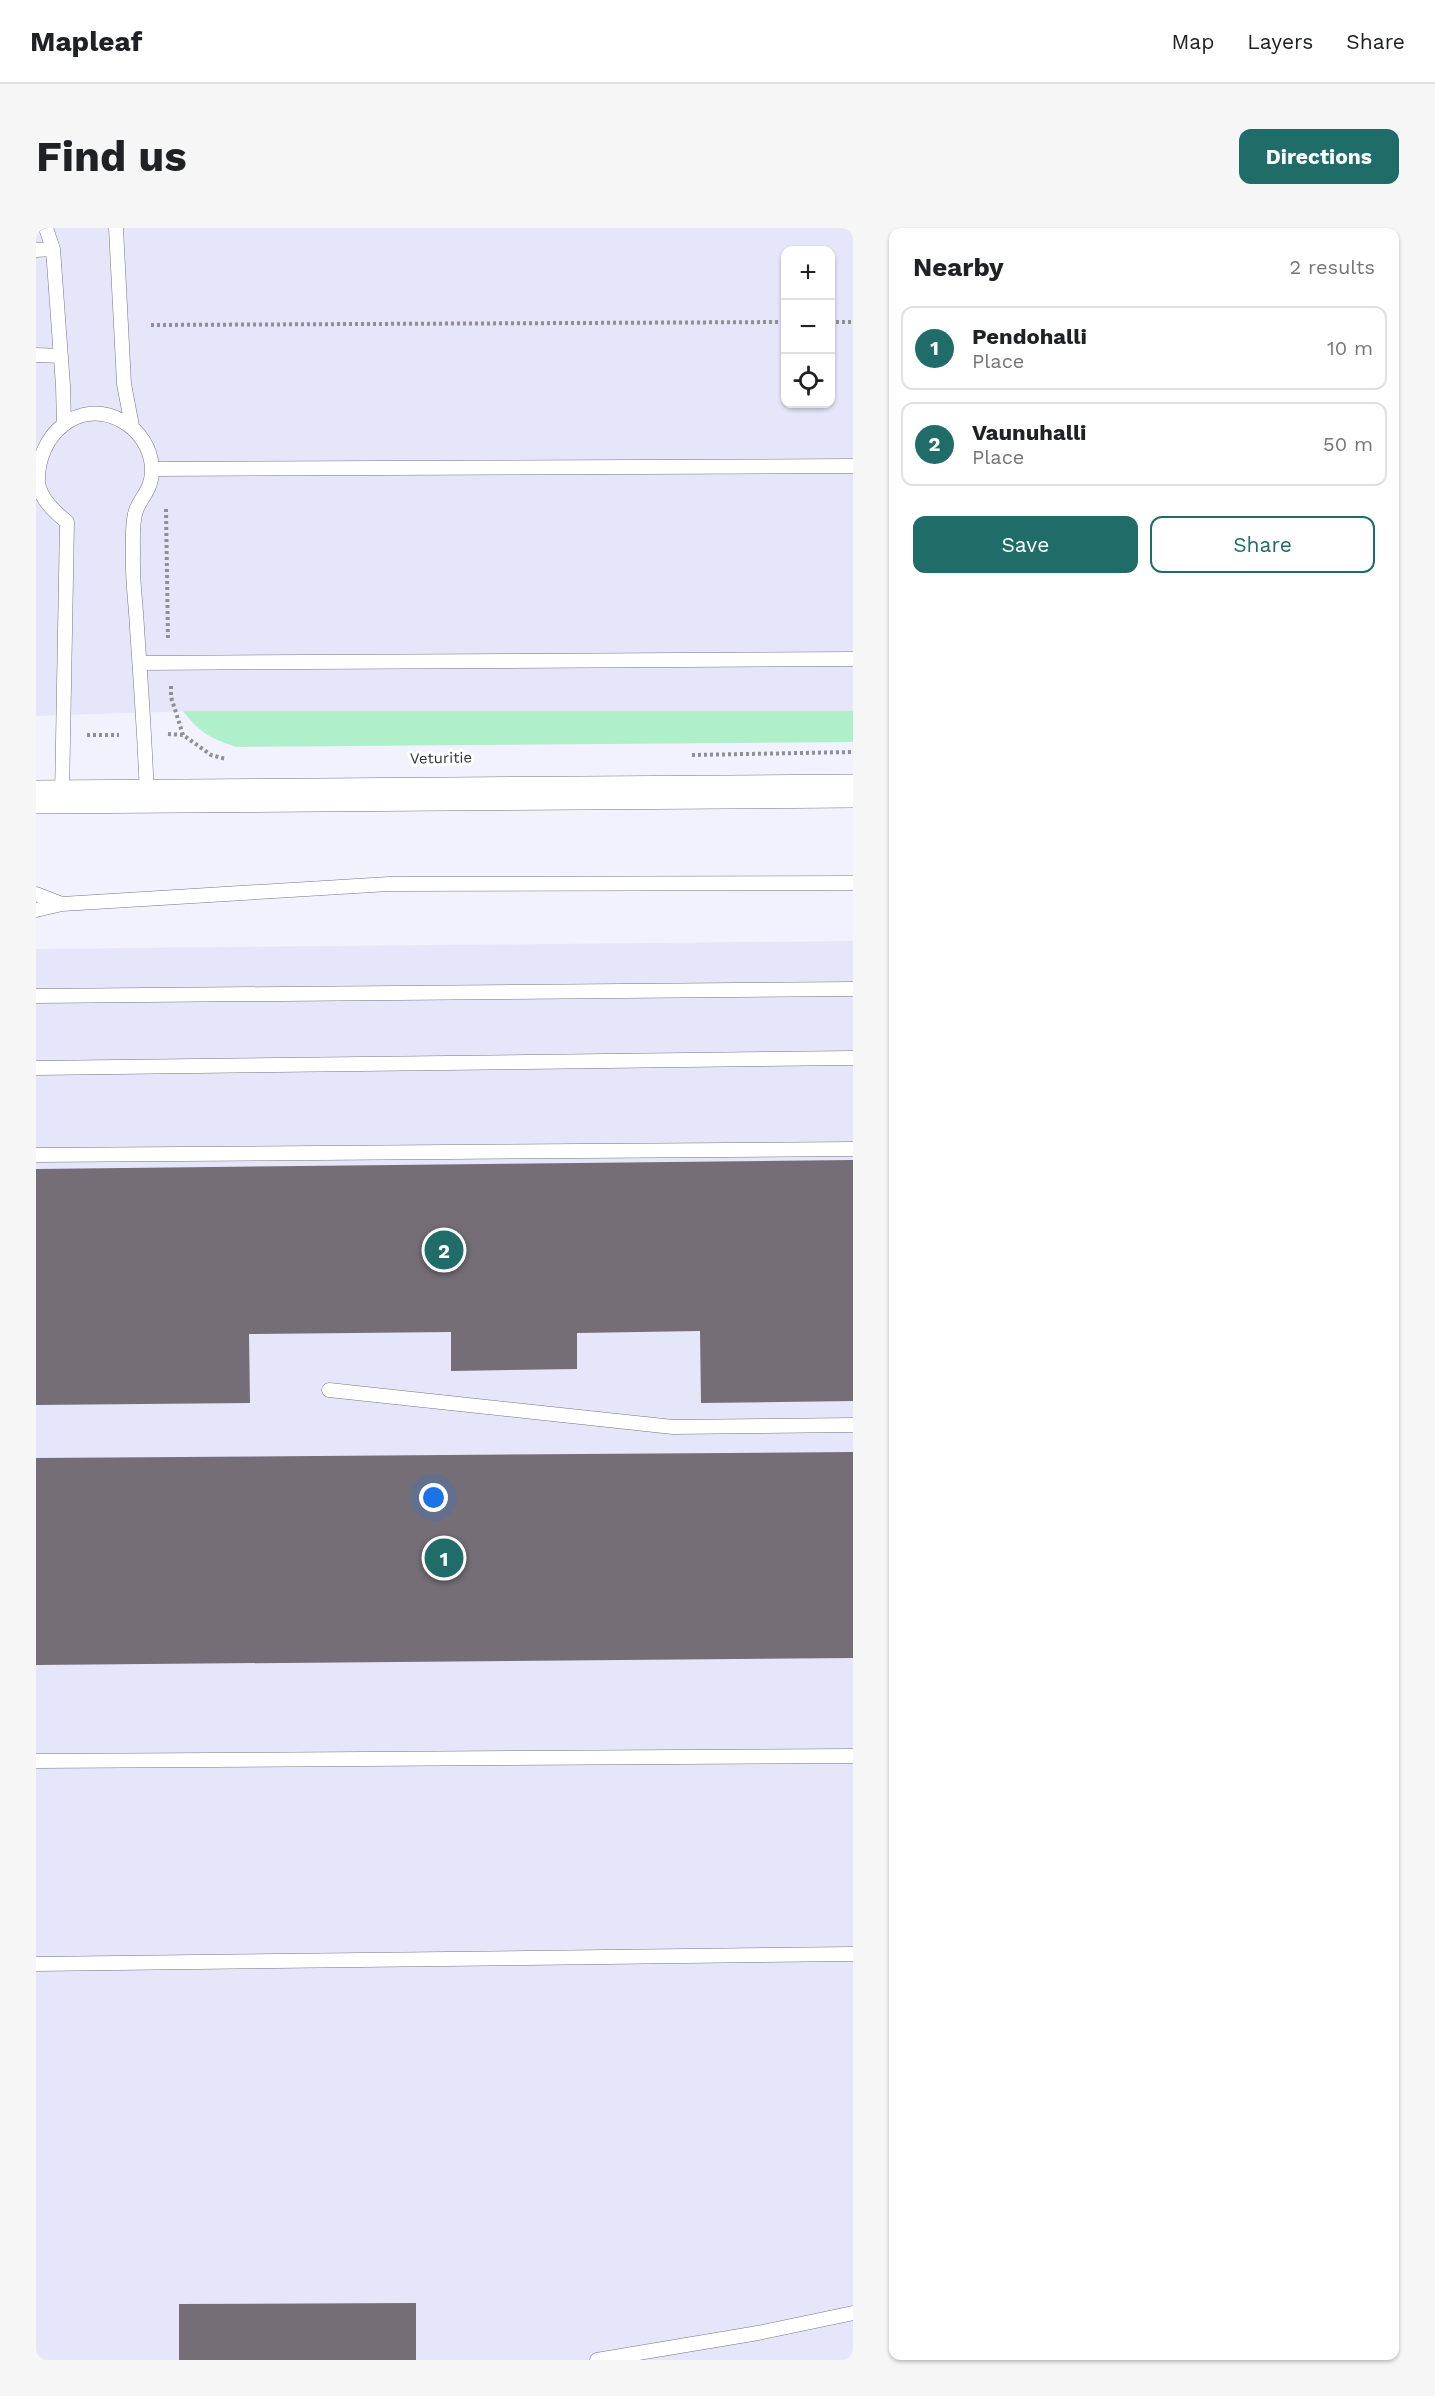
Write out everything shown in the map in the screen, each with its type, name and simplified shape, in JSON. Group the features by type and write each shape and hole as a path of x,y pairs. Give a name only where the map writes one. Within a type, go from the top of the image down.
{"main road":[{"path":"49,797 853,791"}],"lane":[{"path":"46,228 53,249 63,421"},
{"path":"116,228 124,384 132,426"},
{"path":"36,250 53,249"},
{"path":"36,355 61,356"},
{"path":"49,797 64,736 67,522 49,506 38,485 37,460 46,438 63,421 86,413 110,414 132,426 147,445 159,469"},
{"path":"159,469 853,466"},
{"path":"147,797 133,559 135,512 159,469"},
{"path":"140,663 853,659"},
{"path":"36,910 62,904 389,884 853,883"},
{"path":"36,894 62,904"},
{"path":"36,996 853,989"},
{"path":"36,1068 853,1058"},
{"path":"36,1155 853,1149"},
{"path":"328,1390 673,1427 853,1425"},
{"path":"36,1761 853,1756"},
{"path":"36,1964 853,1954"},
{"path":"597,2360 853,2313"}],"path":[{"path":"151,325 781,322"},
{"path":"835,322 853,322"},
{"path":"159,469 171,697 183,735"},
{"path":"64,736 183,735 211,755 234,762"},
{"path":"686,755 853,752"}],"shaded area":[{"path":"36,228 853,228 853,711 192,711 36,716"},
{"path":"853,941 853,2360 36,2360 36,949"}],"green space":[{"path":"183,711 853,711 853,742 236,747 206,734"}],"building":[{"path":"853,1160 853,1401 701,1403 700,1331 577,1333 577,1369 451,1371 451,1332 249,1334 250,1403 36,1405 36,1169"},
{"path":"853,1452 853,1658 36,1665 36,1458"},
{"path":"416,2303 416,2360 179,2360 179,2304"}],"place":[{"name":"Vaunuhalli","path":"444,1250"},
{"name":"Pendohalli","path":"444,1558"}]}
